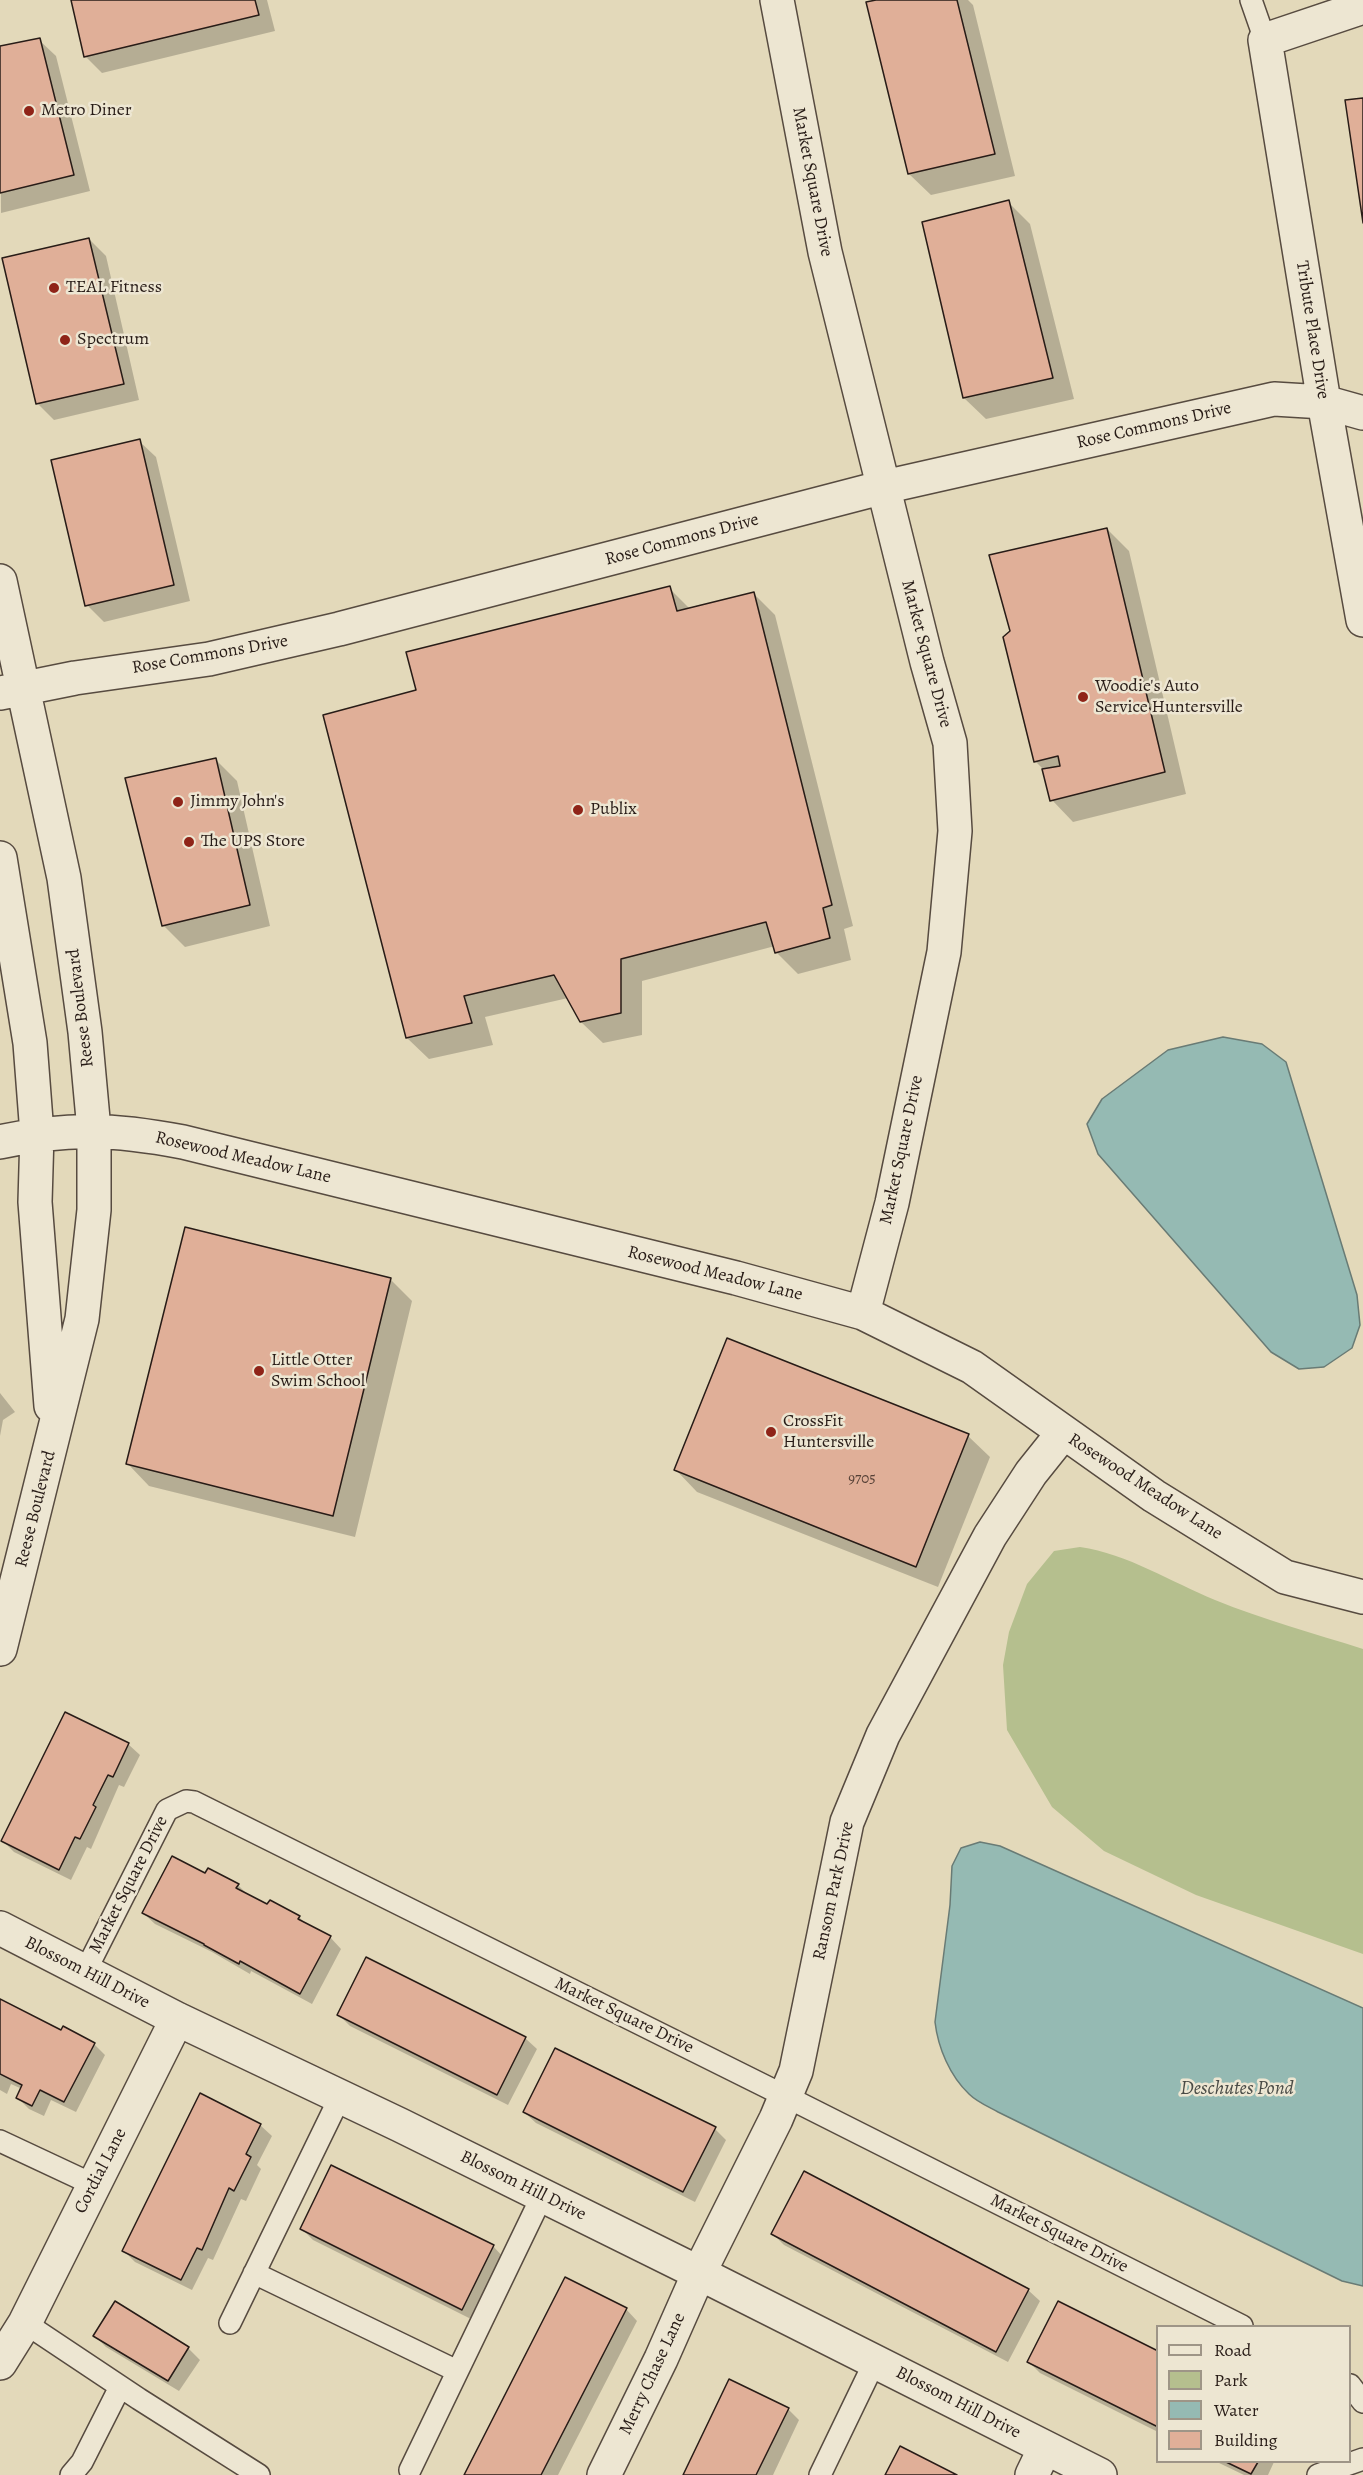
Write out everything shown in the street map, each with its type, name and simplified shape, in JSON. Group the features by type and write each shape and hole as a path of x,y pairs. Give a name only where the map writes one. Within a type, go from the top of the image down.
{"street":[{"name":"Market Square Drive","path":"777,0 825,252 950,743 955,831 944,952 892,1203 863,1312"},
{"path":"1265,40 1363,7"},
{"name":"Tribute Place Drive","path":"1265,40 1324,402 1363,620"},
{"name":"Rose Commons Drive","path":"12,690 75,678 208,659 288,641 884,488 1274,399 1324,402 1363,413"},
{"name":"Reese Boulevard","path":"0,581 12,690 64,878 86,1032 94,1130 94,1210 82,1319 0,1649"},
{"name":"Reese Boulevard","path":"0,858 30,1043 37,1134 35,1202 53,1438"},
{"name":"Rosewood Meadow Lane","path":"0,1142 37,1134 94,1130 134,1133 183,1142 725,1275 863,1312 972,1367 1154,1496 1285,1576 1363,1597"},
{"name":"Ransom Park Drive","path":"699,2273 796,2071 847,1822 883,1735 990,1536 1031,1473 1063,1433"},
{"name":"Blossom Hill Drive","path":"0,1928 177,2019 875,2361 1039,2461 1100,2475"},
{"name":"Cordial Lane","path":"0,2363 12,2315 94,2185 177,2019"},
{"name":"Merry Chase Lane","path":"604,2475 661,2359 699,2273"}],"lane":[{"path":"1251,0 1265,40"},
{"name":"Market Square Drive","path":"85,1972 167,1810 186,1801 194,1802 1240,2325"},
{"path":"230,2323 340,2097"},
{"path":"0,2140 94,2185"},
{"path":"410,2470 542,2196"},
{"path":"254,2273 457,2371"},
{"path":"12,2315 259,2475"},
{"path":"820,2475 875,2361"},
{"path":"1351,2386 1363,2402"},
{"path":"71,2475 82,2462 120,2387"},
{"path":"1318,2475 1363,2459"}],"green space":[{"path":"1080,1547 1132,1562 1215,1600 1252,1614 1363,1649 1363,1954 1196,1895 1104,1851 1052,1807 1007,1730 1003,1665 1009,1632 1027,1584 1054,1551"}],"water":[{"path":"1223,1037 1262,1044 1286,1062 1357,1295 1360,1325 1352,1348 1324,1367 1299,1369 1271,1352 1098,1154 1087,1124 1102,1099 1168,1050"},
{"name":"Deschutes Pond","path":"980,1842 1000,1846 1363,2008 1363,2286 1342,2281 998,2112 976,2099 962,2087 946,2061 935,2022 950,1905 952,1866 961,1848"}],"building":[{"path":"71,0 255,0 259,15 84,57"},
{"path":"957,0 995,154 908,174 866,2"},
{"name":"Metro Diner","path":"40,38 74,175 0,193 0,46"},
{"path":"1363,98 1363,223 1345,100"},
{"path":"1009,200 1053,378 963,398 922,222"},
{"path":"89,238 124,384 36,404 2,258"},
{"path":"140,439 174,585 85,606 51,460"},
{"name":"Woodie's Auto Service Huntersville","path":"1107,528 1165,772 1050,801 1042,769 1060,766 1058,756 1034,762 1003,637 1010,631 989,555"},
{"name":"Publix","path":"670,586 677,611 754,592 832,905 823,908 830,938 775,953 766,922 621,959 621,1013 580,1022 554,975 464,996 472,1023 406,1038 323,715 416,690 406,652"},
{"path":"216,758 250,905 162,926 125,778"},
{"name":"Little Otter Swim School","path":"185,1227 391,1278 333,1516 126,1464"},
{"path":"727,1338 969,1434 916,1567 674,1470"},
{"path":"65,1712 129,1743 113,1777 108,1775 93,1805 96,1807 80,1839 75,1837 59,1870 1,1841"},
{"path":"172,1856 205,1873 208,1868 239,1884 236,1888 267,1904 270,1900 300,1916 298,1919 331,1936 300,1994 240,1961 239,1964 142,1913"},
{"path":"366,1957 526,2037 497,2095 337,2015"},
{"path":"0,1999 61,2030 63,2026 95,2043 64,2102 40,2090 32,2106 16,2098 22,2085 0,2074"},
{"path":"555,2048 716,2127 683,2192 523,2112"},
{"path":"200,2093 261,2124 246,2154 251,2157 234,2191 229,2188 202,2250 197,2248 181,2280 122,2251"},
{"path":"331,2165 494,2245 462,2310 300,2229"},
{"path":"804,2171 1029,2289 996,2352 771,2234"},
{"path":"565,2277 627,2308 541,2475 464,2475"},
{"path":"115,2301 189,2347 168,2381 93,2336"},
{"path":"1058,2301 1156,2350 1156,2426 1027,2362"},
{"path":"729,2379 789,2408 756,2475 683,2475"},
{"path":"900,2446 957,2475 885,2475"},
{"path":"1228,2463 1257,2463 1251,2474"}],"place":[{"name":"Metro Diner","path":"29,111"},
{"name":"TEAL Fitness","path":"54,288"},
{"name":"Spectrum","path":"65,340"},
{"name":"Woodie's Auto Service Huntersville","path":"1083,697"},
{"name":"Jimmy John's","path":"178,802"},
{"name":"Publix","path":"578,810"},
{"name":"The UPS Store","path":"189,842"},
{"name":"Little Otter Swim School","path":"259,1371"},
{"name":"CrossFit Huntersville","path":"771,1432"}]}
